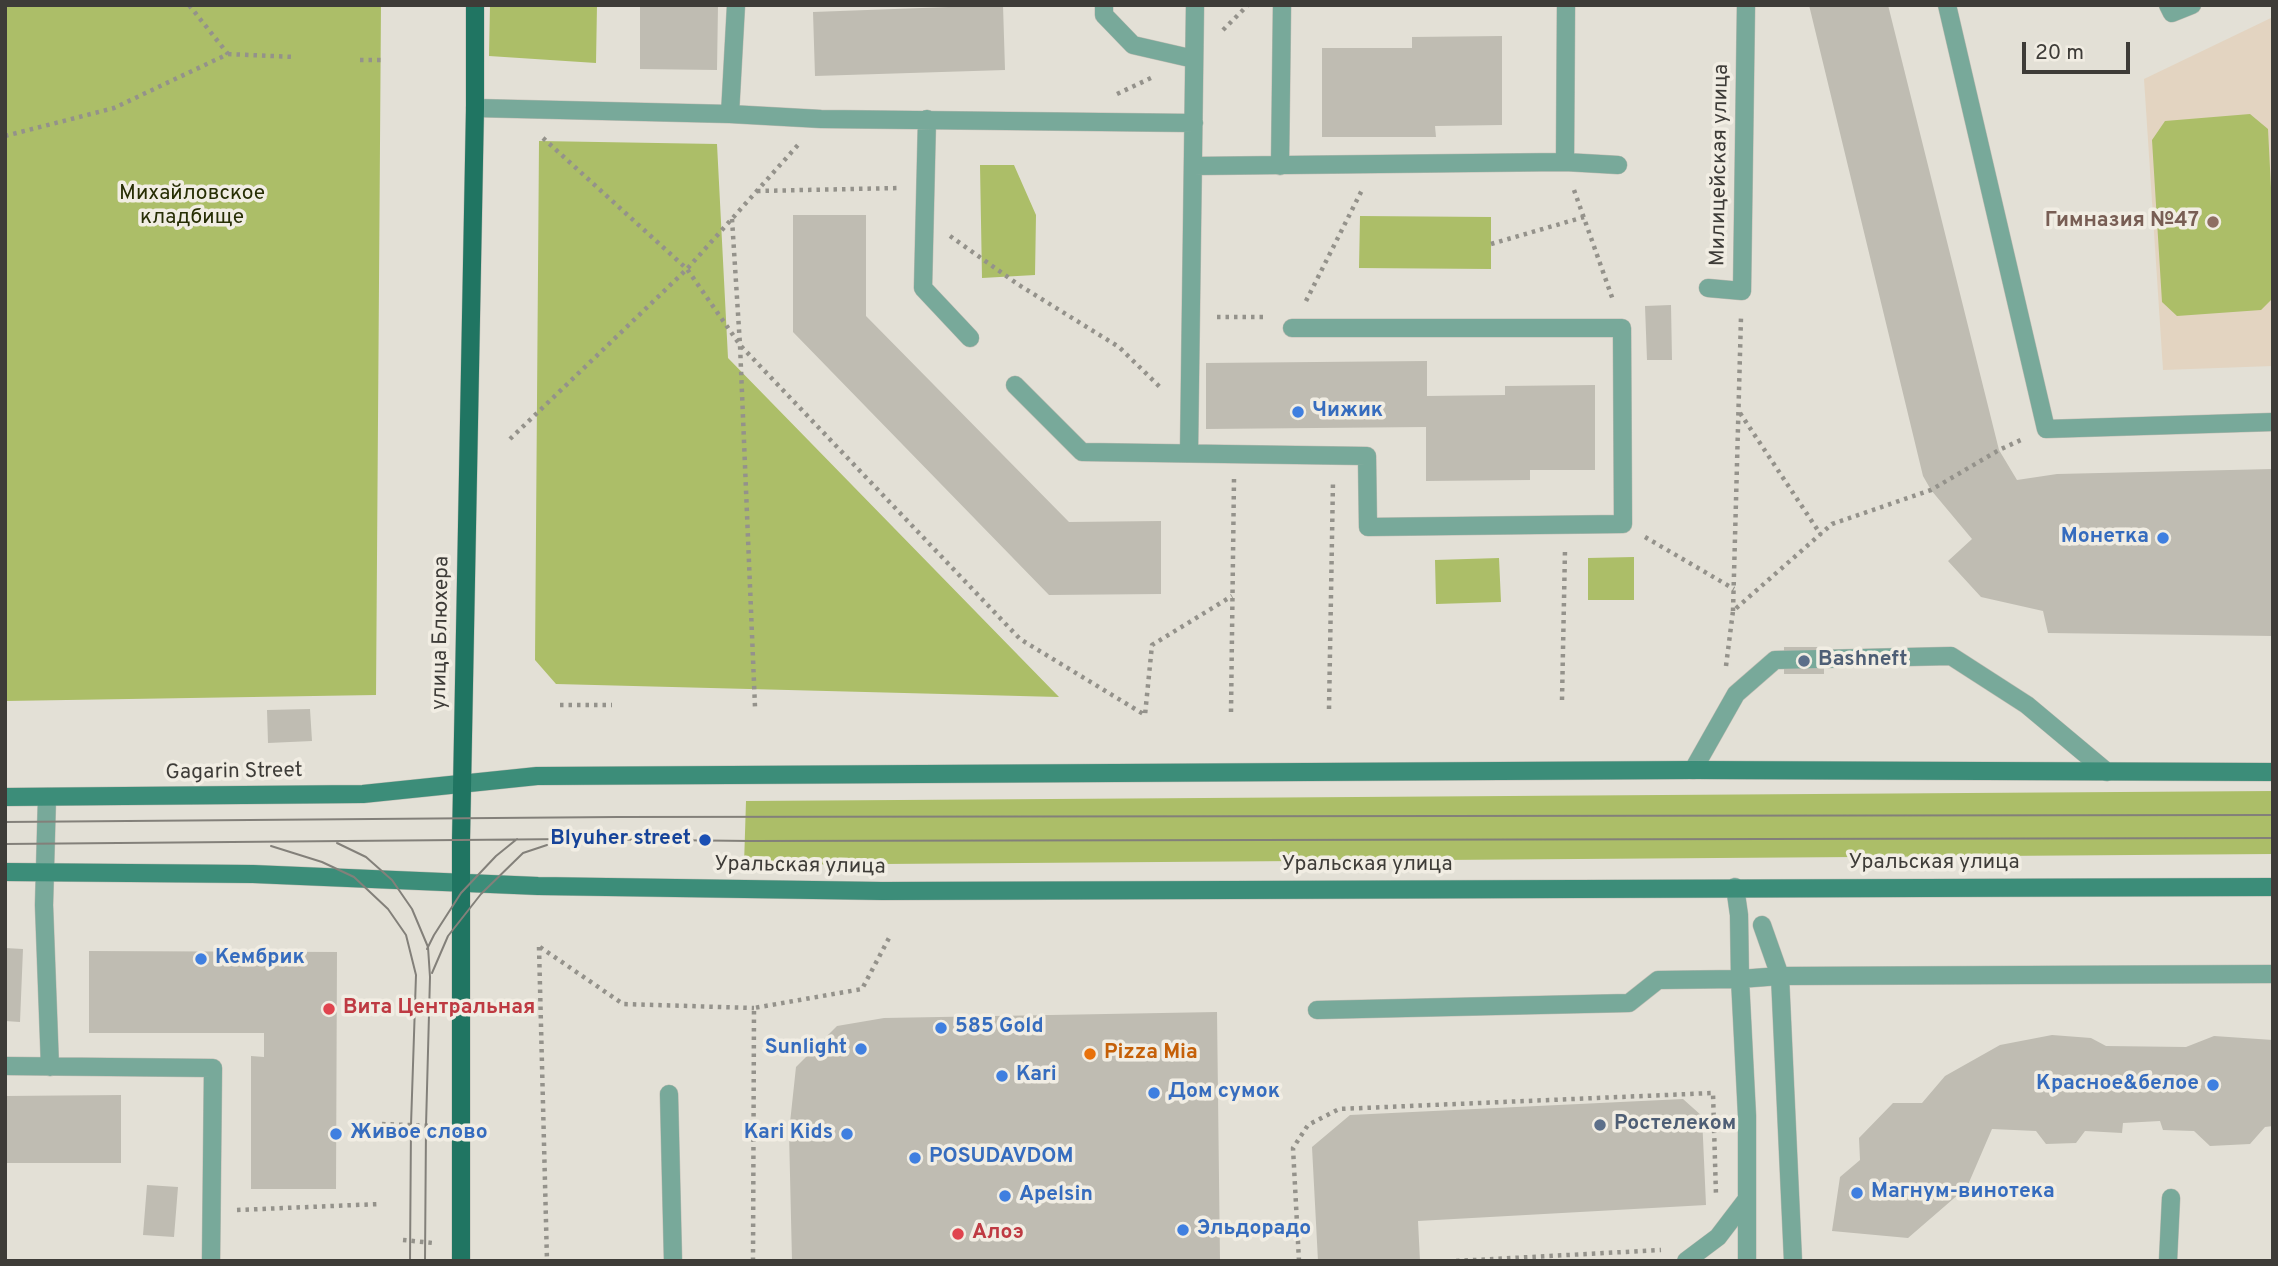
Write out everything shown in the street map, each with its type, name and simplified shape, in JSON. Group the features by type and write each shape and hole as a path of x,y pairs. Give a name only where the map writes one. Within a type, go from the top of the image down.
{"main road":[{"name":"улица Блюхера","path":"461,1261 462,783 475,5"},
{"path":"462,783 564,776 1693,770 2273,772"},
{"name":"Gagarin Street","path":"5,797 363,794 462,783"},
{"path":"5,872 253,874 461,883"},
{"name":"Уральская улица","path":"461,883 882,891 2273,887"}],"lane":[{"path":"730,114 736,5"},
{"path":"1104,5 1104,15 1133,45 1194,58"},
{"path":"1189,453 1195,5"},
{"path":"1280,166 1282,5"},
{"path":"1565,162 1566,5"},
{"name":"Милицейская улица","path":"1709,288 1742,291 1746,5"},
{"path":"1947,5 2046,429 2273,422"},
{"path":"2168,5 2172,13 2192,5"},
{"path":"475,108 730,114 821,119 1194,123"},
{"path":"927,119 923,288 970,338"},
{"path":"1194,166 1565,162 1618,165"},
{"path":"1015,385 1082,452 1367,456 1368,527 1623,524 1622,328 1292,328"},
{"path":"1693,770 1736,694 1775,660 1951,656 2027,705 2107,772"},
{"path":"47,797 45,872 50,1067"},
{"path":"1735,887 1739,915 1747,1116 1747,1261"},
{"path":"1762,925 1780,976 1793,1261"},
{"path":"1317,1010 1629,1003 1658,980 1780,976 2273,974"},
{"path":"5,1066 213,1068 212,1261"},
{"path":"669,1094 673,1261"},
{"path":"2168,1261 2171,1198"},
{"path":"1686,1261 1718,1237 1747,1199"}],"path":[{"path":"189,5 228,54"},
{"path":"5,136 114,108 228,54 295,57"},
{"path":"1108,98 1194,58"},
{"path":"359,60 380,60"},
{"path":"511,109 687,269 740,345 1020,639 1144,715 1152,645 1232,596"},
{"path":"510,439 687,269 821,119"},
{"path":"1565,162 1622,328"},
{"path":"1191,317 1268,317 1292,328 1376,164"},
{"path":"757,191 926,188"},
{"path":"925,212 957,243 1119,347 1190,415"},
{"path":"1491,244 1584,217"},
{"path":"732,219 755,707"},
{"path":"1726,671 1734,590 1742,291"},
{"path":"1739,411 1821,535"},
{"path":"1733,611 1832,524 1931,490 1999,450 2046,429"},
{"path":"1231,712 1234,454"},
{"path":"1329,709 1334,455"},
{"path":"1562,700 1566,524"},
{"path":"1623,524 1734,590"},
{"path":"560,705 612,705"},
{"path":"547,1261 540,947 622,1004 754,1008 862,989 889,938"},
{"path":"753,1261 754,1008"},
{"path":"1299,1261 1293,1148 1308,1125 1339,1109 1713,1093 1716,1208"},
{"path":"382,1124 438,1126"},
{"path":"212,1211 380,1204"},
{"path":"403,1240 439,1244"},
{"path":"1456,1261 1668,1250"}],"shaded area":[{"name":"Гимназия №47","path":"2273,17 2273,366 2163,370 2144,79"}],"green space":[{"name":"Михайловское кладбище","path":"5,5 381,5 376,695 5,701"},
{"path":"490,5 597,5 596,63 489,56"},
{"path":"2250,114 2268,129 2273,298 2261,310 2177,316 2162,302 2152,140 2165,121"},
{"path":"539,141 717,144 728,358 1059,697 556,684 535,660"},
{"path":"980,165 1014,165 1036,215 1035,275 982,278"},
{"path":"1360,216 1491,217 1491,269 1359,268"},
{"path":"1634,557 1634,600 1588,600 1588,558"},
{"path":"1499,558 1501,602 1436,604 1435,560"},
{"path":"2273,791 2273,854 744,865 746,801"}],"building":[{"path":"640,5 718,5 717,70 640,69"},
{"path":"1003,5 1005,70 815,76 813,12"},
{"path":"1809,5 1888,5 1999,450 2017,480 2057,474 2273,469 2273,636 2048,633 2043,611 1981,597 1948,561 1972,539 1931,490 1923,476"},
{"path":"1502,36 1502,125 1435,126 1436,137 1322,137 1322,48 1412,48 1412,37"},
{"path":"793,215 866,215 866,316 1069,522 1161,521 1161,594 1049,595 793,332"},
{"path":"1671,305 1672,360 1647,360 1645,306"},
{"path":"1427,361 1427,396 1505,395 1505,386 1595,385 1595,470 1530,470 1530,480 1426,481 1426,427 1206,429 1206,363"},
{"name":"Bashneft","path":"1784,647 1824,647 1824,674 1784,674"},
{"path":"310,709 312,741 268,743 267,710"},
{"path":"5,948 23,949 20,1022 5,1021"},
{"path":"89,951 337,952 336,1189 251,1189 251,1056 264,1057 264,1033 89,1033"},
{"name":"Apelsin","path":"1217,1012 1220,1261 792,1261 789,1132 796,1067 837,1026 884,1018"},
{"path":"2052,1035 2091,1038 2106,1046 2186,1047 2214,1036 2273,1040 2273,1126 2265,1127 2250,1144 2210,1146 2194,1131 2163,1130 2160,1121 2123,1123 2122,1133 2085,1131 2076,1143 2046,1144 2036,1131 1992,1129 1967,1187 1908,1238 1832,1231 1840,1177 1860,1160 1859,1138 1893,1103 1922,1103 1945,1076 2000,1045"},
{"path":"121,1095 121,1163 5,1163 5,1096"},
{"path":"1683,1099 1702,1116 1706,1205 1418,1221 1420,1261 1318,1261 1312,1147 1350,1115"},
{"path":"147,1185 178,1187 174,1237 143,1235"}],"tram line":[{"path":"5,822 617,817 2273,815"},
{"path":"5,844 572,839 751,841 2273,838"},
{"path":"427,949 461,893 496,856 517,839"},
{"path":"337,843 366,857 392,880 412,909 428,947 430,977 425,1261"},
{"path":"432,973 448,936 481,894 523,853 547,845"},
{"path":"271,846 322,862 354,877 388,909 406,935 416,975 410,1261"}],"place":[{"name":"Гимназия №47","path":"2213,222"},
{"name":"Чижик","path":"1298,412"},
{"name":"Монетка","path":"2163,538"},
{"name":"Bashneft","path":"1804,661"},
{"name":"Blyuher street","path":"705,840"},
{"name":"Кембрик","path":"201,959"},
{"name":"Вита Центральная","path":"329,1009"},
{"name":"585 Gold","path":"941,1028"},
{"name":"Sunlight","path":"861,1049"},
{"name":"Pizza Mia","path":"1090,1054"},
{"name":"Kari","path":"1002,1076"},
{"name":"Красное&белое","path":"2213,1085"},
{"name":"Дом сумок","path":"1154,1093"},
{"name":"Ростелеком","path":"1600,1125"},
{"name":"Живое слово","path":"336,1134"},
{"name":"Kari Kids","path":"847,1134"},
{"name":"POSUDAVDOM","path":"915,1158"},
{"name":"Магнум-винотека","path":"1857,1193"},
{"name":"Apelsin","path":"1005,1196"},
{"name":"Эльдорадо","path":"1183,1230"},
{"name":"Алоэ","path":"958,1234"}]}
